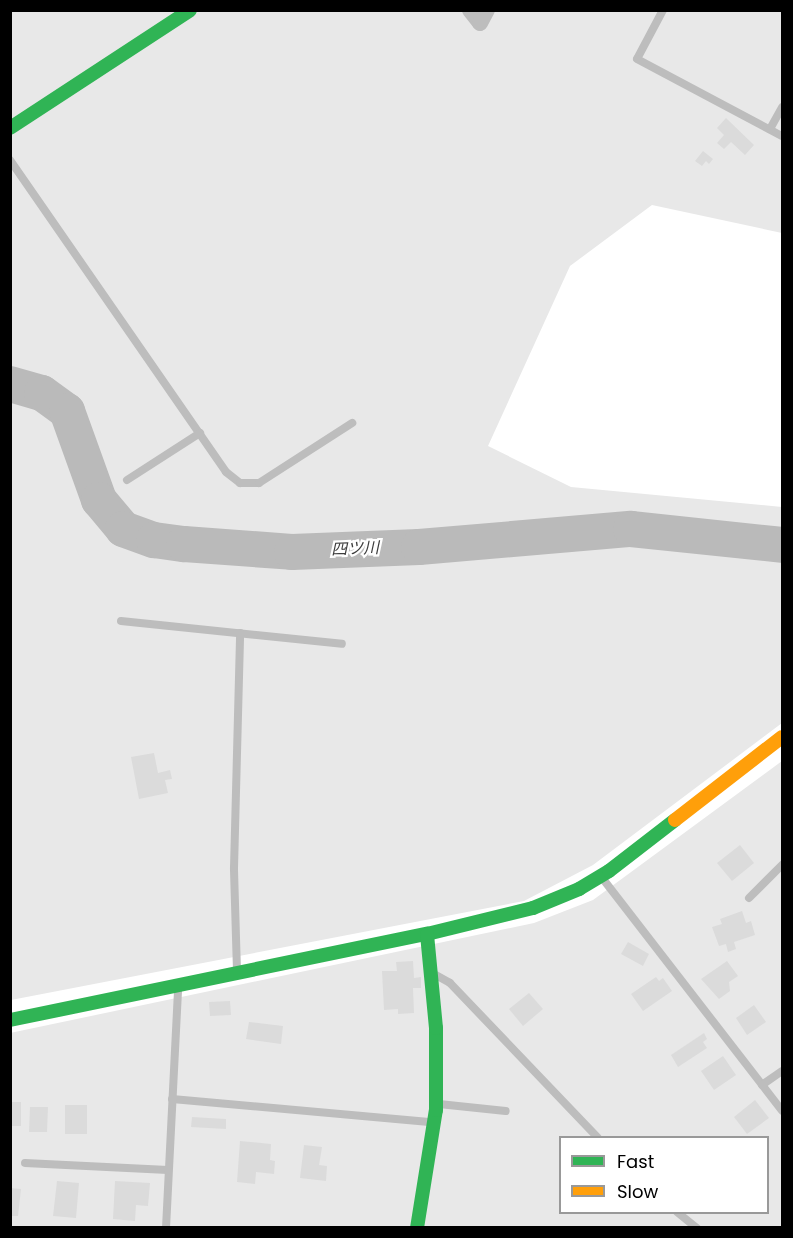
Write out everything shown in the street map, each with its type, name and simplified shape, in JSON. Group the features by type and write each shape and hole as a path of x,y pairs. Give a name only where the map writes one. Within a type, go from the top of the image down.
{"street":[{"path":"10,128 190,10"},
{"path":"470,10 480,23 487,10"},
{"path":"10,1020 427,934 533,908 579,889 601,876 783,737"},
{"path":"417,1227 436,1104 436,1028 427,934"}],"lane":[{"path":"663,10 637,59 783,136"},
{"path":"770,129 783,107"},
{"path":"10,160 226,472 240,483 259,483 352,423"},
{"path":"128,480 200,434"},
{"path":"121,621 342,644"},
{"path":"237,974 234,868 240,633"},
{"path":"749,898 783,865"},
{"path":"601,876 783,1111"},
{"path":"431,973 450,983 597,1136"},
{"path":"165,1227 178,986"},
{"path":"762,1085 783,1071"},
{"path":"172,1099 434,1122"},
{"path":"436,1104 506,1111"},
{"path":"25,1163 168,1170"},
{"path":"680,1214 697,1227"}],"shaded area":[{"path":"11,11 782,11 782,233 652,205 570,266 488,446 571,487 782,507 782,723 593,865 524,901 11,1000"},
{"path":"782,761 782,1227 11,1227 10,1033 534,923 593,900"}],"building":[{"path":"726,118 754,145 745,155 731,142 724,149 717,143 724,135 717,128"},
{"path":"703,151 713,159 709,164 706,161 702,166 695,161"},
{"path":"154,753 158,773 170,770 172,779 165,780 168,793 139,799 131,757"},
{"path":"740,845 754,863 732,881 717,863"},
{"path":"742,911 746,923 751,921 755,935 734,942 736,949 728,952 726,944 719,946 712,927 722,924 720,919"},
{"path":"628,942 649,954 643,966 621,954"},
{"path":"413,961 414,978 421,977 421,988 413,988 414,1013 398,1014 398,1009 384,1010 382,971 397,971 396,962"},
{"path":"727,961 738,976 729,982 730,991 719,999 701,979"},
{"path":"656,977 659,981 663,978 672,991 643,1011 631,994"},
{"path":"529,993 543,1009 523,1026 509,1009"},
{"path":"230,1001 231,1015 210,1016 209,1002"},
{"path":"754,1005 766,1022 747,1035 736,1018"},
{"path":"249,1022 283,1026 281,1044 246,1039"},
{"path":"704,1033 707,1039 703,1042 707,1048 678,1067 671,1055"},
{"path":"723,1056 736,1075 714,1090 701,1071"},
{"path":"755,1100 769,1118 747,1134 734,1117"},
{"path":"10,1102 21,1102 21,1126 10,1126"},
{"path":"65,1105 87,1105 87,1134 65,1134"},
{"path":"30,1107 48,1107 47,1132 29,1132"},
{"path":"192,1117 226,1119 226,1129 191,1127"},
{"path":"240,1141 271,1144 270,1160 275,1161 274,1174 256,1172 255,1184 237,1182"},
{"path":"304,1145 322,1147 319,1165 327,1166 326,1181 300,1178"},
{"path":"57,1181 79,1183 76,1218 53,1216"},
{"path":"115,1181 150,1183 148,1206 136,1205 135,1221 113,1219"},
{"path":"10,1188 21,1189 18,1216 10,1216"}],"waterway":[{"name":"四ツ川","path":"10,384 42,393 67,411 99,500 123,529 154,540 292,552 419,547 631,529 782,545"}],"traffic: fast":[{"path":"10,128 190,10"},
{"path":"10,1020 427,934 533,908 579,889 609,871 675,820"},
{"path":"417,1228 436,1110 436,1028 427,934"}],"traffic: slow":[{"path":"675,820 782,737"}]}
